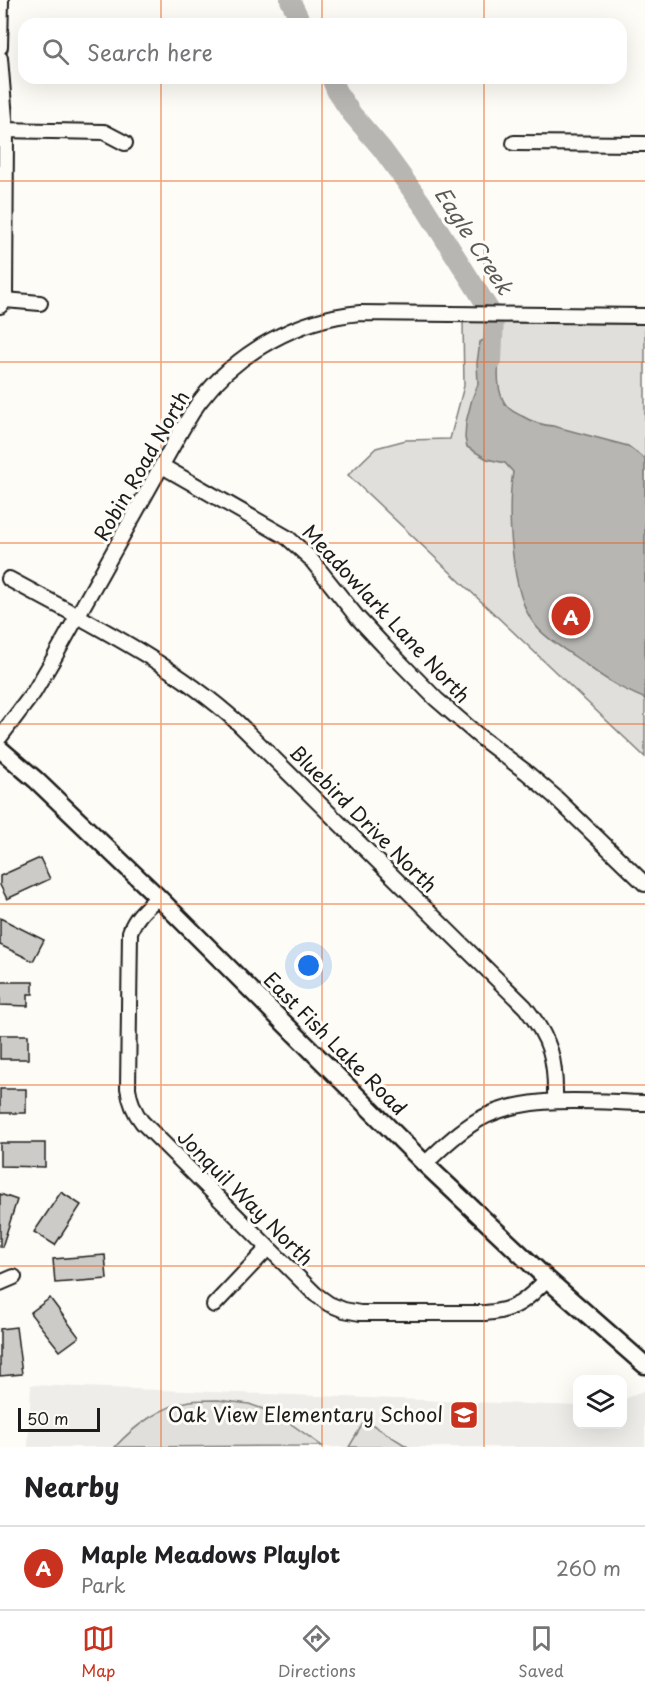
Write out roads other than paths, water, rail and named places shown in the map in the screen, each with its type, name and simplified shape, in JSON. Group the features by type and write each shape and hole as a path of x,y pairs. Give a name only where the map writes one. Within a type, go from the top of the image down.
{"street":[{"path":"0,47 1,0"},
{"path":"0,58 3,130 2,303 40,303"},
{"path":"3,130 104,132 125,143"},
{"path":"514,143 645,144"},
{"name":"Robin Road North","path":"0,737 34,692 199,402 219,378 242,359 296,328 324,319 360,313 645,316"},
{"name":"Meadowlark Lane North","path":"162,466 288,538 309,557 377,639 436,699 473,732 554,796 645,884"},
{"name":"Bluebird Drive North","path":"9,579 153,658 216,704 525,1007 543,1033 551,1053 555,1101"},
{"name":"East Fish Lake Road","path":"0,748 158,897 425,1164 547,1279 643,1360"},
{"name":"Jonquil Way North","path":"158,897 138,915 130,932 128,1088 130,1101 142,1122 268,1248 315,1294 329,1304 360,1313 502,1312 517,1306 547,1279"},
{"path":"425,1164 443,1146 480,1119 505,1109 555,1101 645,1102"},
{"path":"214,1305 268,1248"},
{"path":"0,1283 14,1277"}],"waterway":[{"name":"Eagle Creek","path":"290,0 299,18"},
{"name":"Eagle Creek","path":"334,84 352,114 382,149 425,208 494,317 492,361"}],"place":[{"name":"Maple Meadows Playlot","path":"571,616"},
{"name":"Oak View Elementary School","path":"464,1415"}]}
